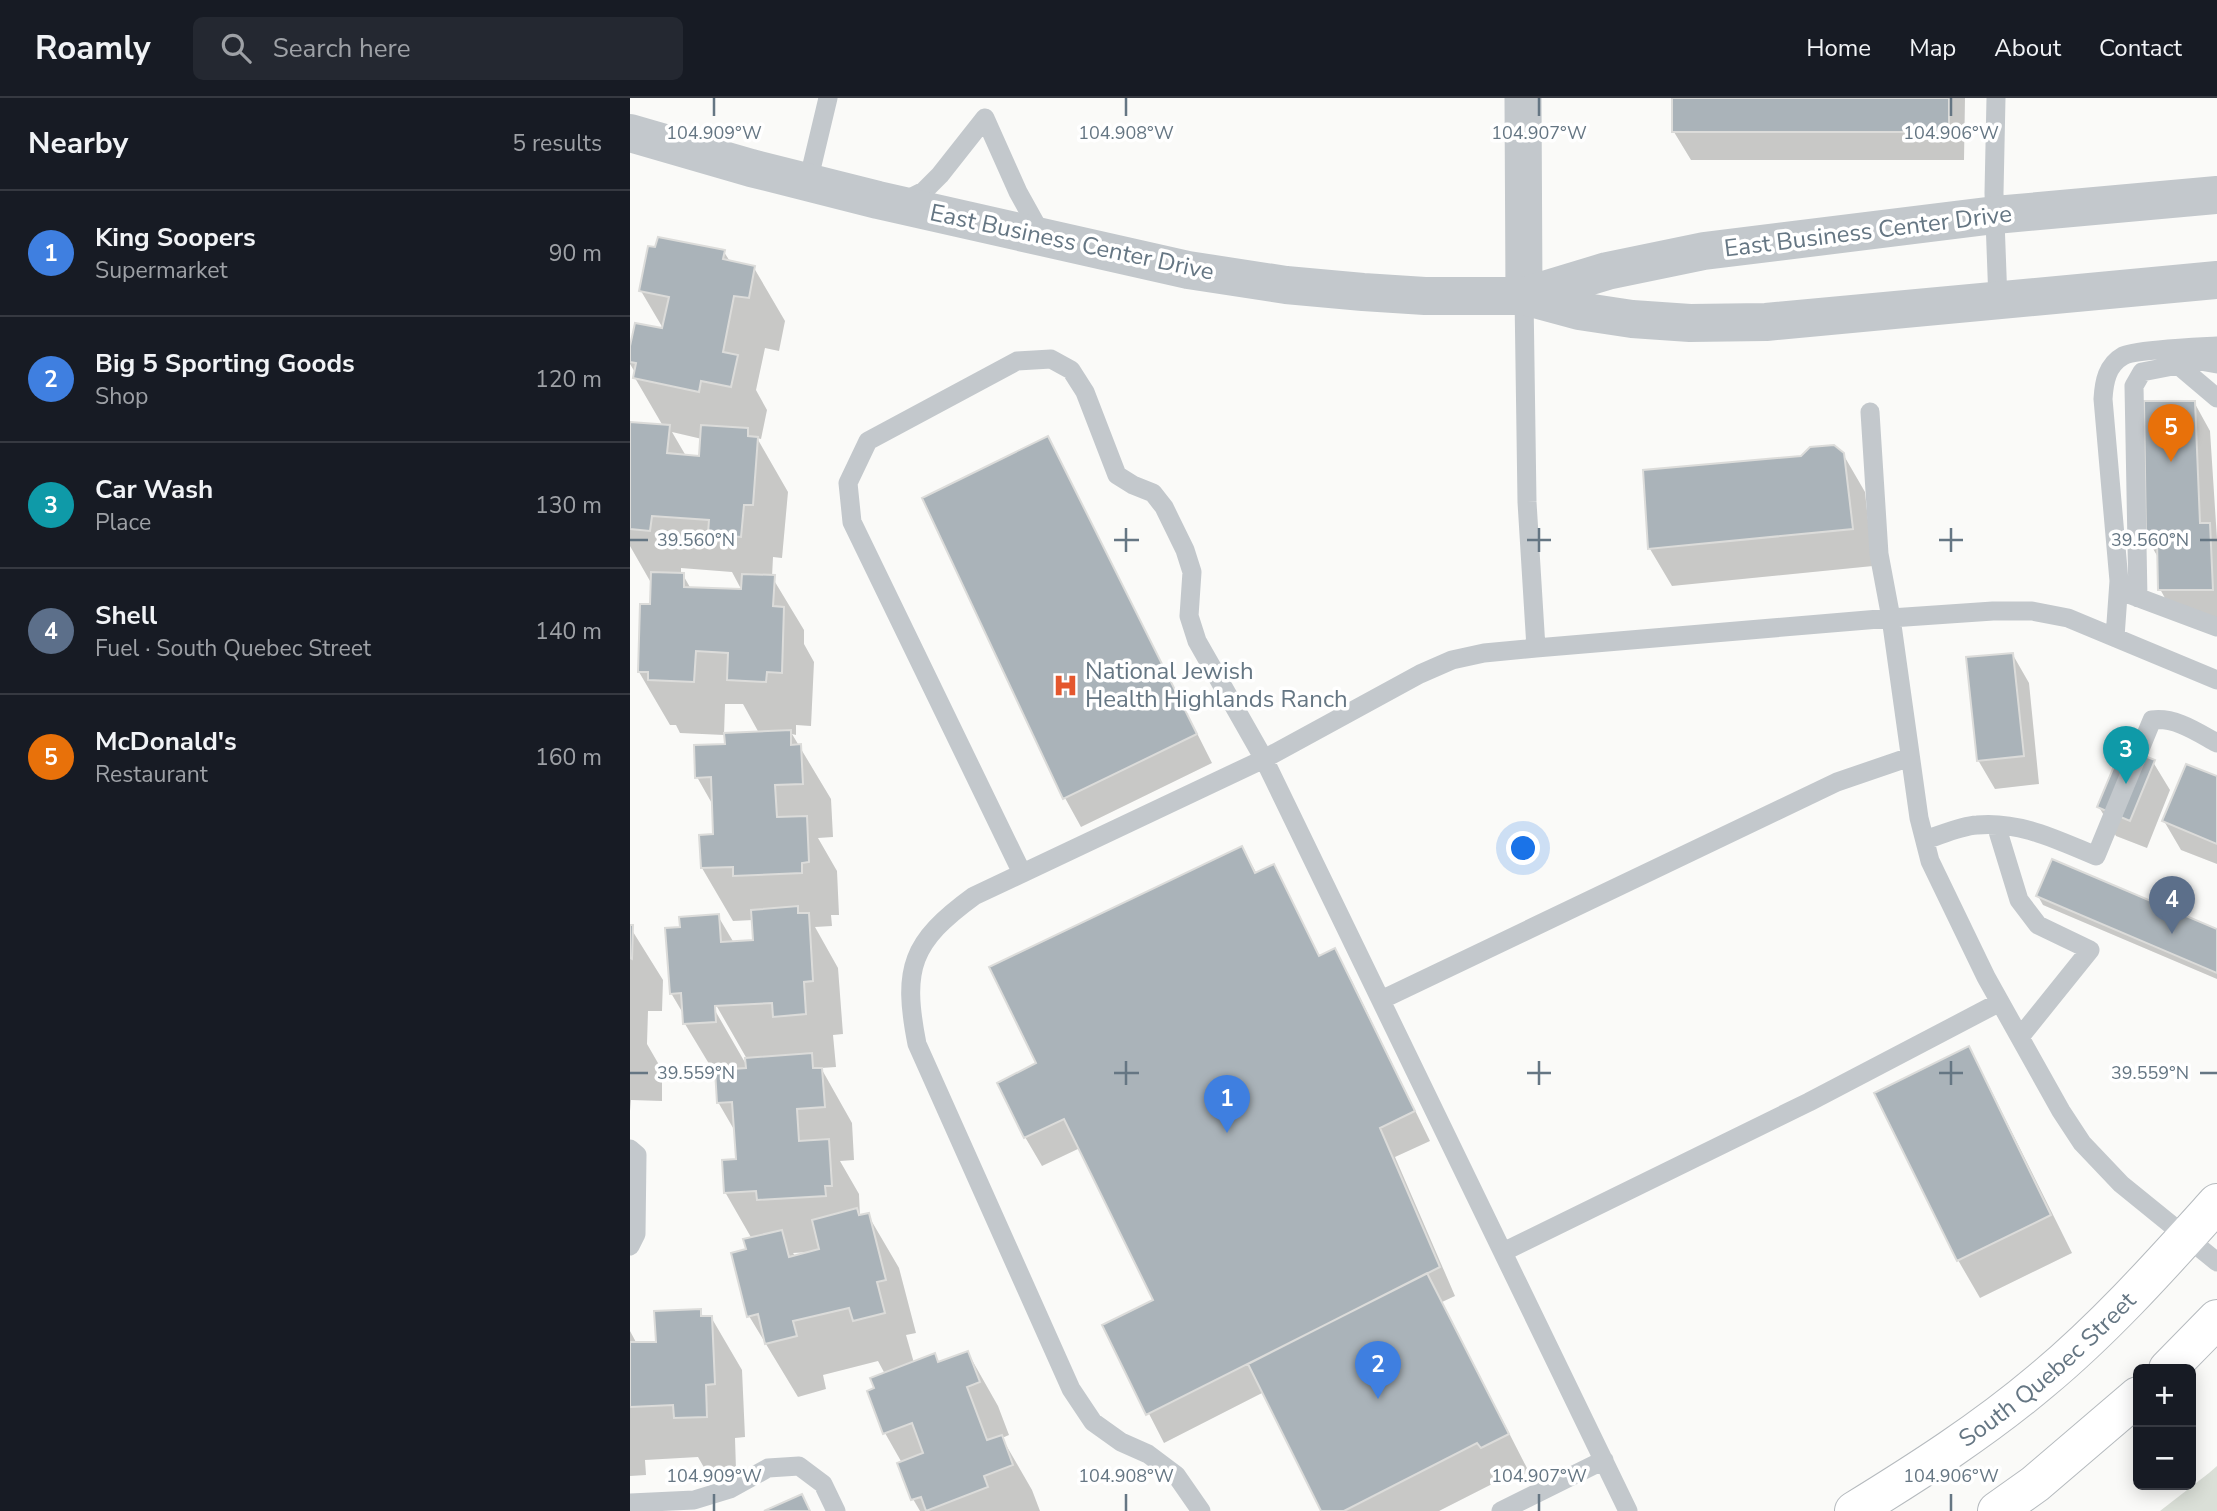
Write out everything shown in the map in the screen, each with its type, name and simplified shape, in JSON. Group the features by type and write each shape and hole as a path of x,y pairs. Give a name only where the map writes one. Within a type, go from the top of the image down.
{"main road":[{"name":"South Quebec Street","path":"1854,1511 1976,1432 2042,1380 2099,1328 2217,1203"},
{"path":"2173,1364 2217,1319"},
{"path":"1997,1511 2035,1485 2133,1400"}],"street":[{"path":"1523,98 1524,296"},
{"name":"East Business Center Drive","path":"630,133 808,182 1188,270 1286,285 1425,296 1524,296 1579,311 1632,319 1690,323 1766,322 2217,280"},
{"name":"East Business Center Drive","path":"1524,296 1607,271 1704,251 1995,215 2217,195"}],"lane":[{"path":"808,182 828,98"},
{"path":"1996,98 1995,215 1998,301"},
{"path":"900,204 924,191 940,175 985,118 1018,192 1043,238"},
{"path":"1524,296 1527,502 1536,648"},
{"path":"2115,637 2119,590 2103,399 2105,380 2112,366 2124,354 2217,346"},
{"path":"1021,873 852,522 848,483 868,441 1017,361 1051,359 1072,370 1086,392 1117,475 1153,493 1164,507 1185,550 1192,572 1189,616 1197,642 1264,759 1628,1511"},
{"path":"2138,598 2134,386 2142,372 2200,361 2217,364"},
{"path":"2178,365 2217,398"},
{"path":"1870,412 1880,554 1919,818 1930,861 2000,1002 2082,1143 2121,1184 2217,1262"},
{"path":"2119,590 2217,627"},
{"path":"1201,1511 1176,1475 1148,1454 1121,1442 1093,1422 1072,1389 917,1044 910,1009 910,977 921,945 946,917 974,896 1264,759 1420,674 1452,660 1483,653 1891,618 2032,611 2068,618 2217,680"},
{"path":"1925,840 1975,825 2029,828 2096,856 2152,720 2174,721 2217,743"},
{"path":"1381,1000 1837,782 1910,757"},
{"path":"1996,825 2019,900 2038,925 2090,950 2020,1037"},
{"path":"1503,1252 1809,1102 2000,1002"},
{"path":"630,1149 637,1155 635,1234 630,1246"},
{"path":"1501,1511 1604,1460"},
{"path":"630,1503 694,1500 707,1504 768,1468 799,1466 823,1484 836,1511"}],"shaded area":[{"path":"2217,1466 2217,1511 2160,1511 2187,1490 2196,1490 2196,1483"}],"building":[{"path":"1672,98 1949,98 1949,132 1672,132"},
{"path":"658,237 725,250 723,259 755,266 749,298 734,296 723,352 738,355 731,387 701,381 699,392 633,378 636,363 630,362 630,346 635,323 662,328 669,297 639,291 648,246 655,247"},
{"path":"2144,401 2195,401 2200,523 2210,523 2213,590 2158,590 2157,540 2146,541"},
{"path":"630,422 670,425 667,453 699,456 701,425 748,428 748,436 758,437 753,505 744,505 741,537 708,534 709,520 652,516 650,531 630,529"},
{"path":"1048,436 1197,734 1063,799 922,498"},
{"path":"1834,445 1844,453 1853,529 1648,549 1643,470 1801,456 1810,447"},
{"path":"651,572 684,573 684,587 741,589 742,574 775,575 773,606 784,607 782,673 767,672 766,682 727,680 728,653 696,651 694,682 648,680 648,672 638,672 640,604 650,604"},
{"path":"2013,653 2024,756 1977,761 1966,657"},
{"path":"791,730 791,745 801,744 803,784 775,785 777,817 807,816 809,862 802,863 802,873 733,876 733,867 701,868 699,835 713,834 711,777 695,778 694,745 725,744 724,733"},
{"path":"2122,747 2155,760 2130,821 2097,807"},
{"path":"2186,764 2217,776 2217,844 2162,821"},
{"path":"1242,846 1255,873 1274,864 1319,956 1335,948 1415,1111 1380,1128 1440,1267 1146,1415 1102,1325 1153,1300 1064,1119 1024,1138 997,1083 1036,1063 989,967"},
{"path":"2052,859 2217,929 2217,973 2036,896"},
{"path":"798,906 798,913 809,913 813,981 804,982 806,1014 773,1017 772,1003 715,1006 716,1022 683,1024 681,993 670,994 665,928 680,927 679,917 719,914 721,942 753,940 751,910"},
{"path":"630,925 633,925 632,959 630,958"},
{"path":"1969,1046 2051,1215 1957,1261 1874,1093"},
{"path":"812,1053 813,1068 822,1068 825,1107 797,1109 799,1141 829,1139 832,1186 825,1186 826,1196 757,1200 756,1191 724,1193 722,1160 736,1159 732,1102 717,1103 715,1070 746,1068 745,1058"},
{"path":"857,1208 859,1215 869,1213 886,1280 877,1282 885,1313 853,1321 849,1308 793,1321 797,1336 765,1344 758,1314 747,1317 731,1253 746,1249 743,1239 782,1230 789,1257 819,1249 812,1220"},
{"path":"1427,1273 1509,1434 1481,1448 1477,1443 1344,1511 1321,1511 1248,1364"},
{"path":"701,1309 701,1316 712,1316 715,1384 706,1385 707,1417 674,1418 673,1405 630,1407 630,1342 656,1342 654,1311"},
{"path":"968,1351 980,1382 967,1387 987,1440 1002,1435 1013,1465 984,1476 988,1487 926,1511 921,1497 911,1500 897,1463 923,1453 912,1423 883,1434 867,1391 874,1388 870,1378 935,1353 938,1362"},
{"path":"802,1494 810,1511 764,1511"}],"place":[{"name":"McDonald's","path":"2171,462"},
{"name":"National Jewish Health Highlands Ranch","path":"1065,685"},
{"name":"Car Wash","path":"2126,784"},
{"name":"Shell","path":"2172,934"},
{"name":"King Soopers","path":"1227,1133"},
{"name":"Big 5 Sporting Goods","path":"1378,1399"}]}
